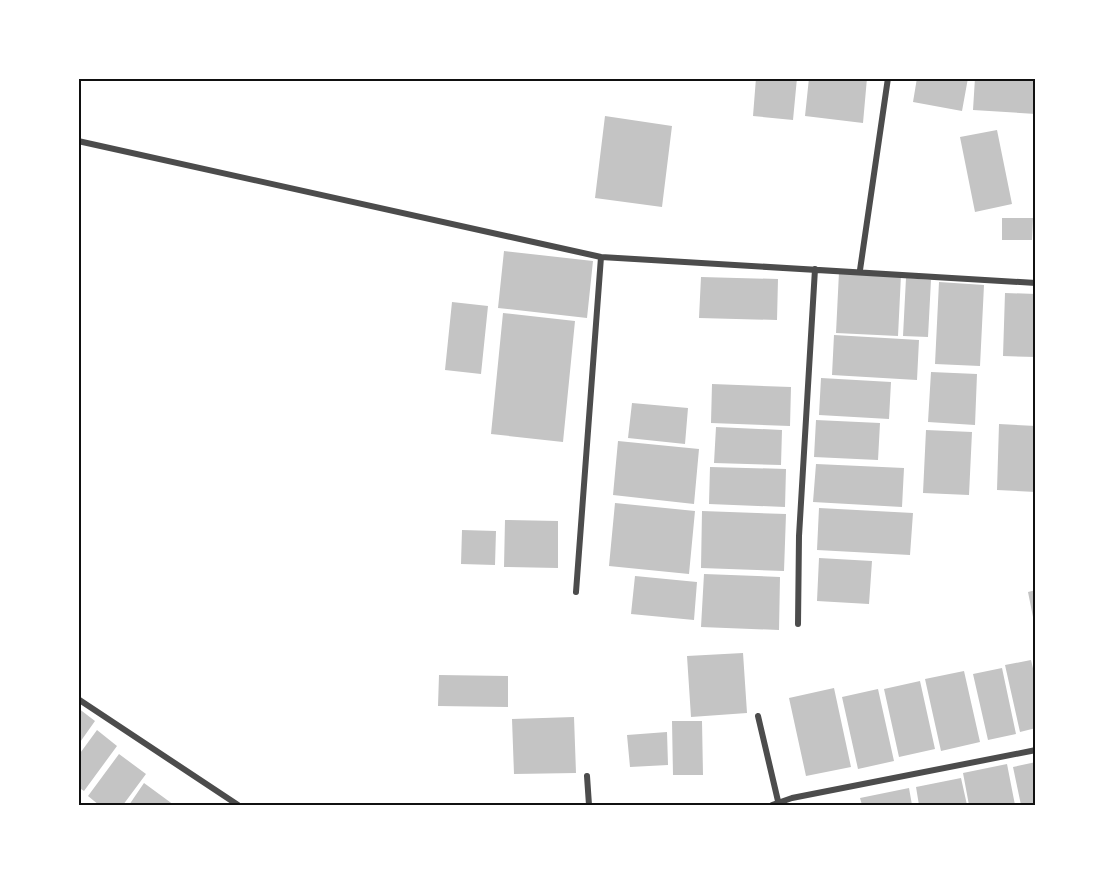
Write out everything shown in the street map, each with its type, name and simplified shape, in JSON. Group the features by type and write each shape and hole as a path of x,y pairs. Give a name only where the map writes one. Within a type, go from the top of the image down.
{"street":[{"path":"860,270 888,78"},
{"path":"78,141 602,257 860,270 1036,283"},
{"path":"576,592 602,257"},
{"path":"798,624 799,536 815,268"},
{"path":"78,699 238,805"},
{"path":"758,716 778,801"},
{"path":"772,805 778,801 1036,750"},
{"path":"587,776 589,805"}],"building":[{"path":"756,78 797,78 793,120 753,116"},
{"path":"809,78 867,78 863,123 805,116"},
{"path":"917,78 968,78 962,111 913,102"},
{"path":"975,78 1036,78 1036,114 973,110"},
{"path":"605,116 672,126 662,207 595,198"},
{"path":"997,130 1012,204 975,212 960,137"},
{"path":"1002,218 1033,218 1032,240 1002,240"},
{"path":"504,251 593,261 587,318 498,308"},
{"path":"839,272 901,275 898,336 836,333"},
{"path":"701,277 778,279 777,320 699,318"},
{"path":"906,278 931,280 928,337 903,336"},
{"path":"939,282 984,285 980,366 935,364"},
{"path":"1005,293 1036,294 1036,357 1003,356"},
{"path":"452,302 488,306 481,374 445,370"},
{"path":"503,313 575,321 563,442 491,434"},
{"path":"834,335 919,340 917,380 832,375"},
{"path":"931,372 977,374 975,425 928,422"},
{"path":"821,378 891,382 889,419 819,415"},
{"path":"712,384 791,387 790,426 711,423"},
{"path":"632,403 688,408 685,444 628,438"},
{"path":"816,420 880,423 878,460 814,457"},
{"path":"999,424 1036,426 1036,492 997,490"},
{"path":"716,427 782,430 781,465 714,463"},
{"path":"926,430 972,432 969,495 923,493"},
{"path":"618,441 699,449 694,504 613,495"},
{"path":"816,464 904,468 902,507 813,502"},
{"path":"710,467 786,469 785,507 709,504"},
{"path":"615,503 695,511 689,574 609,566"},
{"path":"819,508 913,513 910,555 817,550"},
{"path":"702,511 786,514 784,571 701,568"},
{"path":"505,520 558,521 558,568 504,567"},
{"path":"462,530 496,531 495,565 461,564"},
{"path":"819,558 872,561 869,604 817,601"},
{"path":"704,574 780,577 779,630 701,627"},
{"path":"635,576 697,582 694,620 631,614"},
{"path":"1036,590 1036,626 1035,627 1028,592"},
{"path":"743,653 747,713 691,717 687,656"},
{"path":"1031,660 1036,681 1036,728 1020,732 1005,665"},
{"path":"1002,668 1016,734 988,740 973,674"},
{"path":"964,671 980,742 941,751 925,679"},
{"path":"439,675 508,676 508,707 438,706"},
{"path":"920,681 935,749 899,757 884,689"},
{"path":"834,688 851,767 806,776 789,698"},
{"path":"878,689 894,761 858,769 842,697"},
{"path":"78,708 95,721 78,745"},
{"path":"574,717 576,773 514,774 512,719"},
{"path":"672,721 702,721 703,775 673,775"},
{"path":"97,730 117,746 84,791 78,787 78,756"},
{"path":"667,732 668,765 630,767 627,735"},
{"path":"119,754 146,774 123,805 99,805 88,796"},
{"path":"1036,762 1036,805 1021,805 1013,767"},
{"path":"1007,764 1015,805 969,805 963,773"},
{"path":"961,778 967,805 919,805 916,787"},
{"path":"144,783 174,805 129,805"},
{"path":"909,788 912,805 862,805 860,798"}]}
